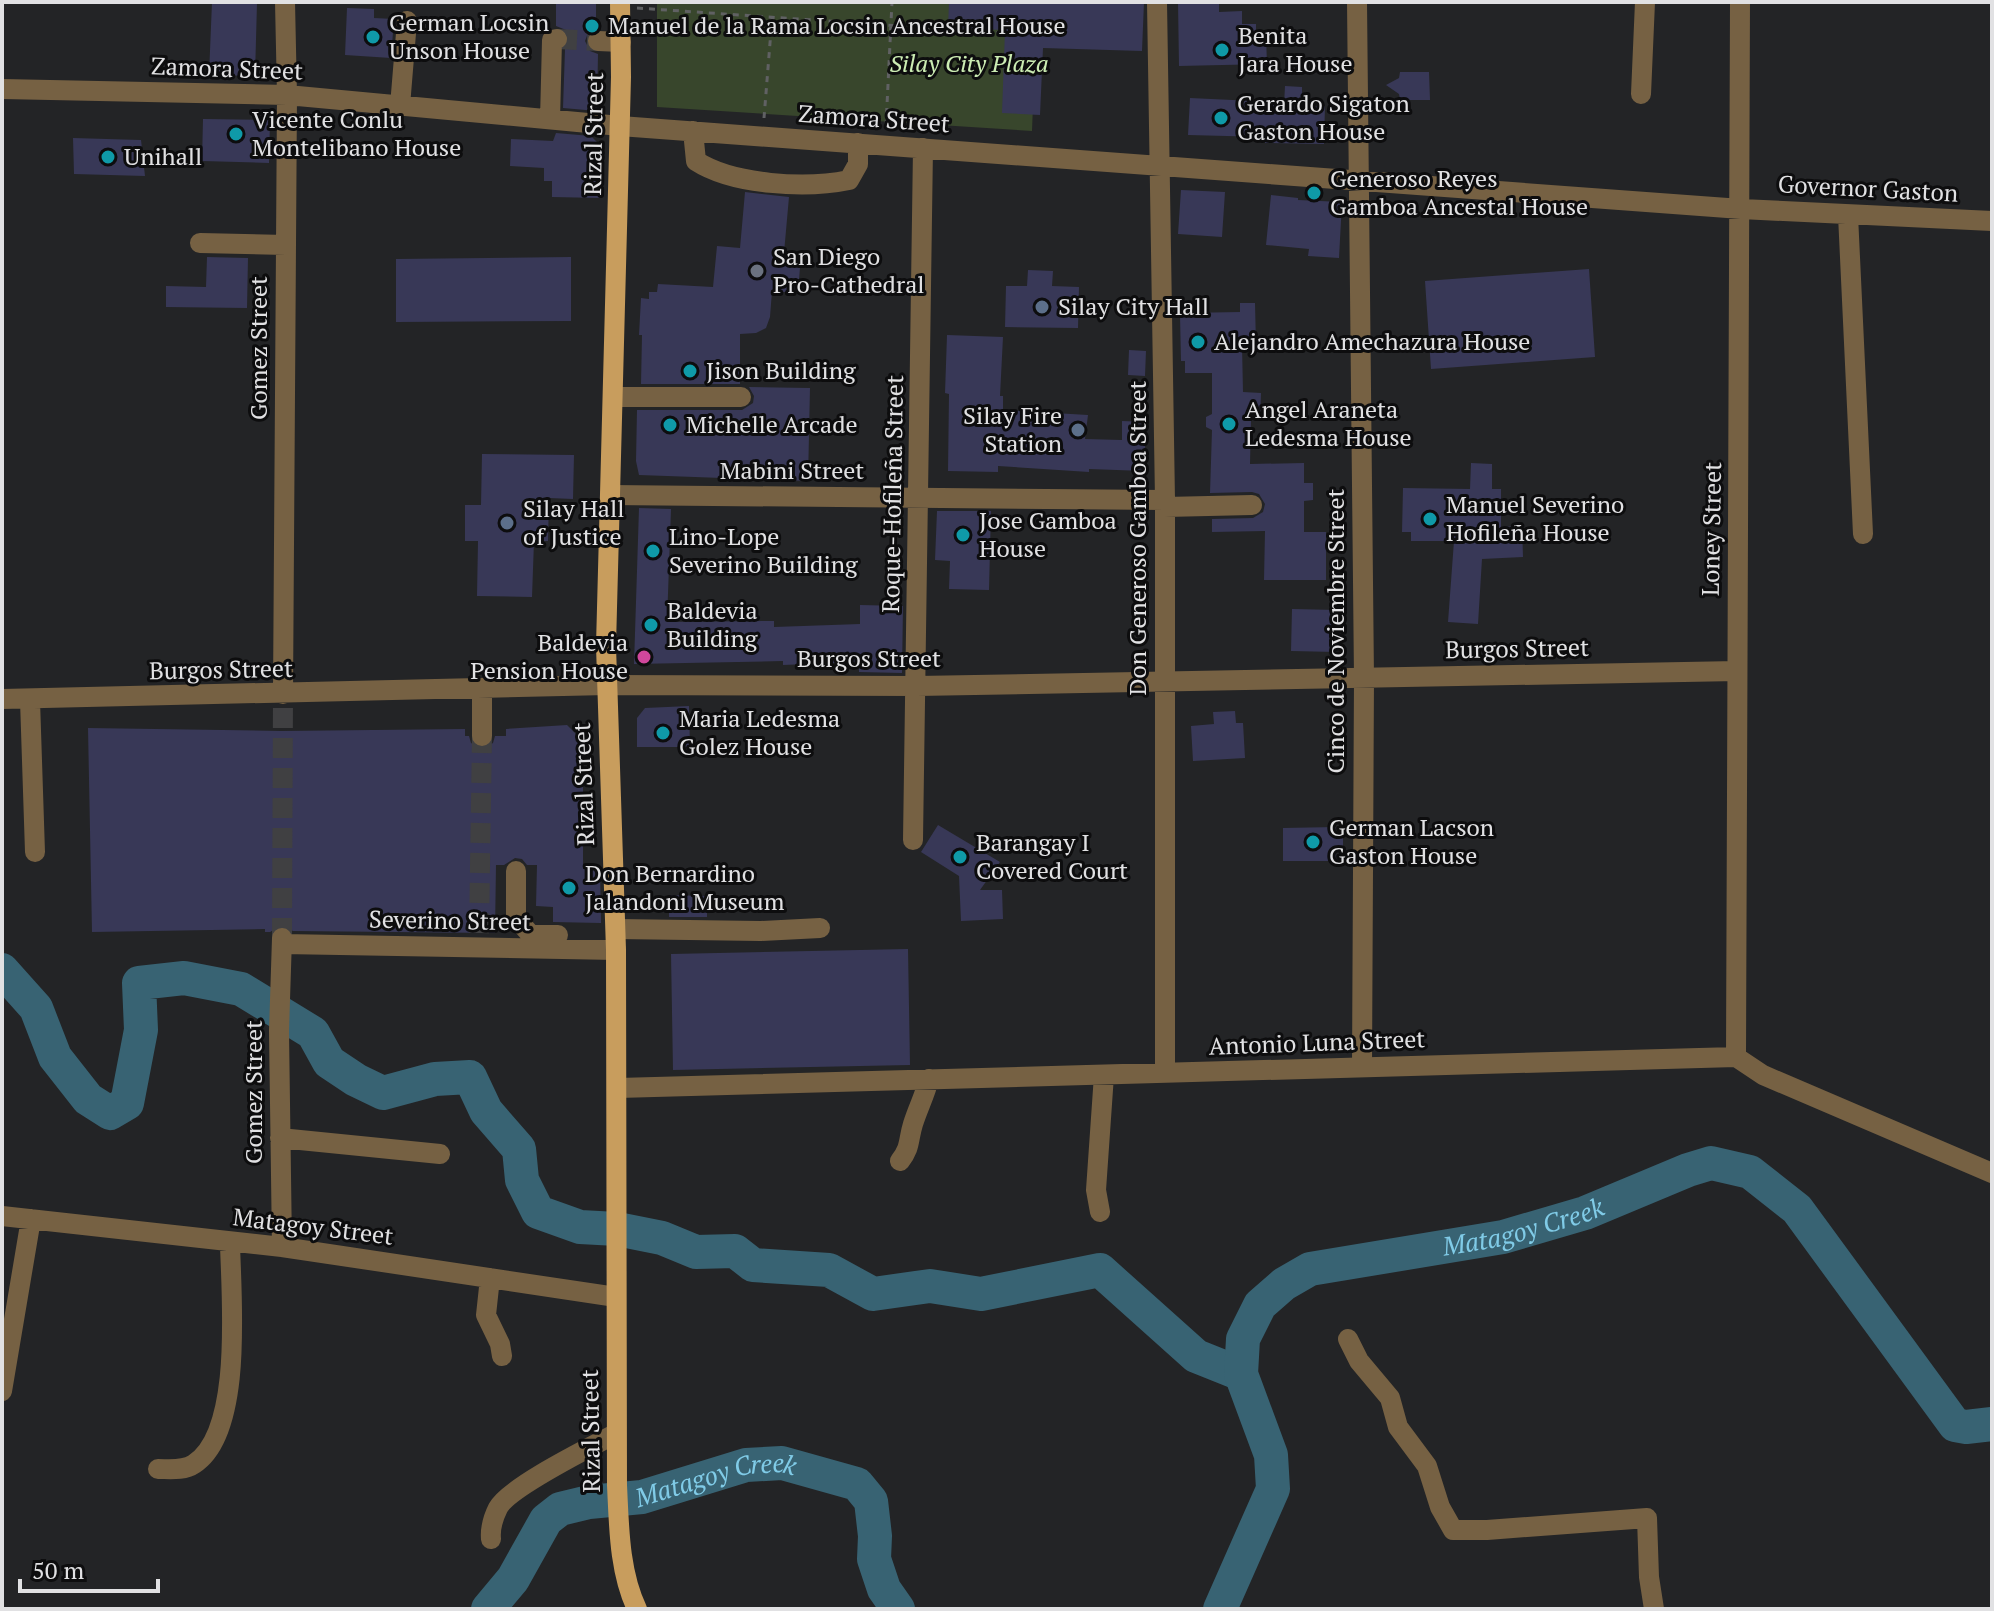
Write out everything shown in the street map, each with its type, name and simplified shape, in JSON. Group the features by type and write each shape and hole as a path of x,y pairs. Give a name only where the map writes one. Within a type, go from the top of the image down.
{"main road":[{"name":"Rizal Street","path":"620,4 607,685 618,1088 615,1434 620,1538 637,1609"}],"street":[{"name":"Gomez Street","path":"283,694 285,2"},
{"name":"Don Generoso Gamboa Street","path":"1157,2 1165,503 1165,1073"},
{"name":"Cinco de Noviembre Street","path":"1357,2 1364,678 1362,1067"},
{"path":"1641,94 1645,2"},
{"name":"Loney Street","path":"1736,1057 1740,2"},
{"path":"400,106 407,21"},
{"path":"550,120 552,40 557,39"},
{"path":"598,41 621,42"},
{"name":"Zamora Street","path":"2,89 287,95 620,126 1741,209"},
{"path":"693,131 696,161 714,173 755,181 826,185 849,180 858,164 858,143"},
{"name":"Roque-Hofileña Street","path":"913,840 923,148"},
{"name":"Governor Gaston","path":"1741,209 1992,221"},
{"path":"1848,215 1863,534"},
{"path":"200,243 286,245"},
{"path":"613,397 741,397"},
{"name":"Mabini Street","path":"610,495 1252,505"},
{"name":"Burgos Street","path":"2,699 607,685 917,686 1737,671"},
{"path":"482,689 482,736"},
{"path":"30,700 35,852"},
{"path":"516,871 516,918 531,935 616,938 820,928"},
{"name":"Severino Street","path":"282,941 616,938"},
{"name":"Gomez Street","path":"282,941 279,1031 282,1247"},
{"path":"1736,1057 1763,1075 1992,1173"},
{"name":"Antonio Luna Street","path":"618,1088 1736,1057"},
{"path":"1100,1212 1096,1190 1104,1075"},
{"path":"900,1161 910,1144 913,1123 924,1102 929,1079"},
{"path":"280,1138 440,1154"},
{"name":"Matagoy Street","path":"2,1216 282,1247 616,1297"},
{"path":"2,1391 31,1219"},
{"path":"158,1469 183,1469 193,1465 214,1440 228,1393 231,1361 230,1243"},
{"path":"490,1278 486,1315 500,1344 502,1356"},
{"path":"1348,1339 1359,1361 1390,1398 1398,1427 1427,1466 1440,1507 1453,1530 1647,1518 1649,1577 1654,1609"},
{"path":"491,1539 490,1528 498,1507 518,1490 615,1434"}],"path":[{"path":"885,145 892,2"},
{"path":"620,4 891,27 1032,35"},
{"path":"763,136 772,18"}],"green space":[{"name":"Silay City Plaza","path":"657,2 1037,2 1032,131 657,107"}],"building":[{"path":"212,2 257,3 255,76 209,75"},
{"path":"556,2 596,2 596,29 588,33 585,41 590,51 598,54 597,111 563,108 565,49 570,37 566,30 556,26"},
{"path":"949,2 1144,2 1142,51 1043,48 1040,115 1002,113 1005,30 948,28"},
{"name":"Benita Jara House","path":"1178,2 1219,2 1219,12 1242,11 1242,24 1256,24 1256,35 1266,35 1267,64 1179,66"},
{"name":"German Locsin Unson House","path":"347,8 374,9 374,18 394,19 391,58 345,55"},
{"path":"1400,72 1429,72 1430,100 1400,100 1399,94 1386,85 1399,78"},
{"path":"1285,86 1302,87 1302,106 1325,106 1324,144 1265,143 1265,137 1188,135 1190,98 1284,105"},
{"name":"Vicente Conlu Montelibano House","path":"203,119 270,120 269,163 202,161"},
{"path":"556,133 591,136 601,146 600,198 552,197 552,181 544,181 544,168 510,166 511,139 553,141"},
{"name":"Unihall","path":"73,138 141,140 145,176 74,174"},
{"path":"1181,190 1225,192 1222,237 1178,234"},
{"path":"745,192 789,197 784,253 801,255 798,293 772,291 766,328 756,333 740,334 740,384 641,384 641,298 649,299 649,292 657,292 658,284 713,287 717,246 740,248"},
{"path":"1271,195 1342,202 1339,258 1308,256 1309,249 1266,245"},
{"path":"207,257 248,258 247,308 166,307 166,286 206,287"},
{"path":"571,257 571,321 396,322 396,259"},
{"path":"1589,269 1595,357 1431,369 1425,281"},
{"name":"Silay City Hall","path":"1028,270 1053,271 1052,286 1079,287 1078,328 1005,327 1006,286 1027,286"},
{"path":"1240,303 1255,303 1256,345 1242,345 1243,392 1261,393 1260,421 1251,420 1250,464 1304,463 1304,483 1313,483 1313,500 1304,501 1304,532 1326,532 1326,580 1264,580 1265,531 1212,532 1212,519 1253,518 1263,512 1265,504 1259,494 1252,492 1210,493 1212,430 1206,427 1206,417 1212,414 1212,373 1185,373 1185,361 1181,361 1180,315 1240,312"},
{"path":"947,335 1003,337 1000,396 1003,396 1003,410 1088,415 1085,439 1122,440 1122,421 1146,422 1144,471 1089,469 1089,472 998,466 998,472 948,471 949,394 945,393"},
{"path":"1129,350 1146,351 1145,376 1128,375"},
{"path":"749,387 810,388 808,481 639,475 636,461 637,410 742,410 753,403 754,396"},
{"path":"482,454 574,455 573,499 549,498 548,541 534,541 532,597 477,596 478,541 465,541 465,505 481,505"},
{"path":"1471,463 1492,464 1492,489 1501,489 1501,527 1522,526 1523,557 1482,559 1478,624 1448,622 1454,541 1411,541 1411,532 1402,532 1403,488 1470,489"},
{"path":"639,508 671,509 667,622 774,621 774,627 860,624 860,605 903,606 902,673 859,672 859,662 634,664"},
{"name":"Jose Gamboa House","path":"937,511 991,511 989,590 949,589 950,561 935,560"},
{"path":"1292,609 1337,610 1336,652 1291,651"},
{"name":"Maria Ledesma Golez House","path":"689,706 690,747 637,747 637,718 645,708"},
{"path":"1235,711 1236,723 1243,723 1245,758 1193,761 1191,726 1214,724 1213,712"},
{"path":"567,725 583,741 583,869 600,869 601,923 553,922 553,907 536,906 537,865 527,865 522,859 515,858 504,865 496,865 495,933 293,931 282,925 270,932 265,932 265,929 92,932 88,728 281,731 465,729 465,736 469,736 471,743 483,749 493,743 495,736 506,736 506,729"},
{"name":"Barangay I Covered Court","path":"938,825 1000,862 980,890 1002,890 1003,919 961,921 959,876 921,852"},
{"name":"German Lacson Gaston House","path":"1336,827 1336,833 1343,838 1343,846 1336,851 1336,861 1283,861 1283,828"},
{"path":"669,895 707,896 707,917 669,917"},
{"path":"908,949 910,1065 673,1070 671,954"}],"waterway":[{"path":"2,970 36,1008 55,1057 88,1099 110,1113 127,1103 141,1030 139,983 184,978 241,989 313,1033 329,1062 383,1093 435,1079 470,1077 486,1111 519,1149 522,1180 538,1212 580,1227 617,1229 662,1238 696,1252 735,1251 753,1265 829,1270 873,1294 930,1286 981,1294 1100,1270 1196,1356 1241,1374"},
{"name":"Matagoy Creek","path":"1220,1609 1273,1489 1271,1455 1241,1374 1243,1339 1260,1305 1284,1284 1310,1269 1503,1237 1585,1213 1711,1163 1750,1172 1797,1209 1955,1425 1992,1424"},
{"name":"Matagoy Creek","path":"488,1609 513,1579 546,1520 560,1509 589,1502 642,1497 746,1465 782,1463 857,1484 871,1501 874,1559 884,1589 898,1609"}],"tunnel":[{"path":"557,39 598,41"},
{"path":"282,938 283,694"},
{"path":"479,933 482,736"}],"place":[{"name":"Manuel de la Rama Locsin Ancestral House","path":"592,26"},
{"name":"German Locsin Unson House","path":"373,37"},
{"name":"Benita Jara House","path":"1222,50"},
{"name":"Gerardo Sigaton Gaston House","path":"1221,118"},
{"name":"Vicente Conlu Montelibano House","path":"236,134"},
{"name":"Unihall","path":"108,157"},
{"name":"Generoso Reyes Gamboa Ancestal House","path":"1314,193"},
{"name":"San Diego Pro-Cathedral","path":"757,271"},
{"name":"Silay City Hall","path":"1042,307"},
{"name":"Alejandro Amechazura House","path":"1198,342"},
{"name":"Jison Building","path":"690,371"},
{"name":"Angel Araneta Ledesma House","path":"1229,424"},
{"name":"Michelle Arcade","path":"670,425"},
{"name":"Silay Fire Station","path":"1078,430"},
{"name":"Manuel Severino Hofileña House","path":"1430,519"},
{"name":"Silay Hall of Justice","path":"507,523"},
{"name":"Jose Gamboa House","path":"963,535"},
{"name":"Lino-Lope Severino Building","path":"653,551"},
{"name":"Baldevia Building","path":"651,625"},
{"name":"Baldevia Pension House","path":"644,657"},
{"name":"Maria Ledesma Golez House","path":"663,733"},
{"name":"German Lacson Gaston House","path":"1313,842"},
{"name":"Barangay I Covered Court","path":"960,857"},
{"name":"Don Bernardino Jalandoni Museum","path":"569,888"}]}
